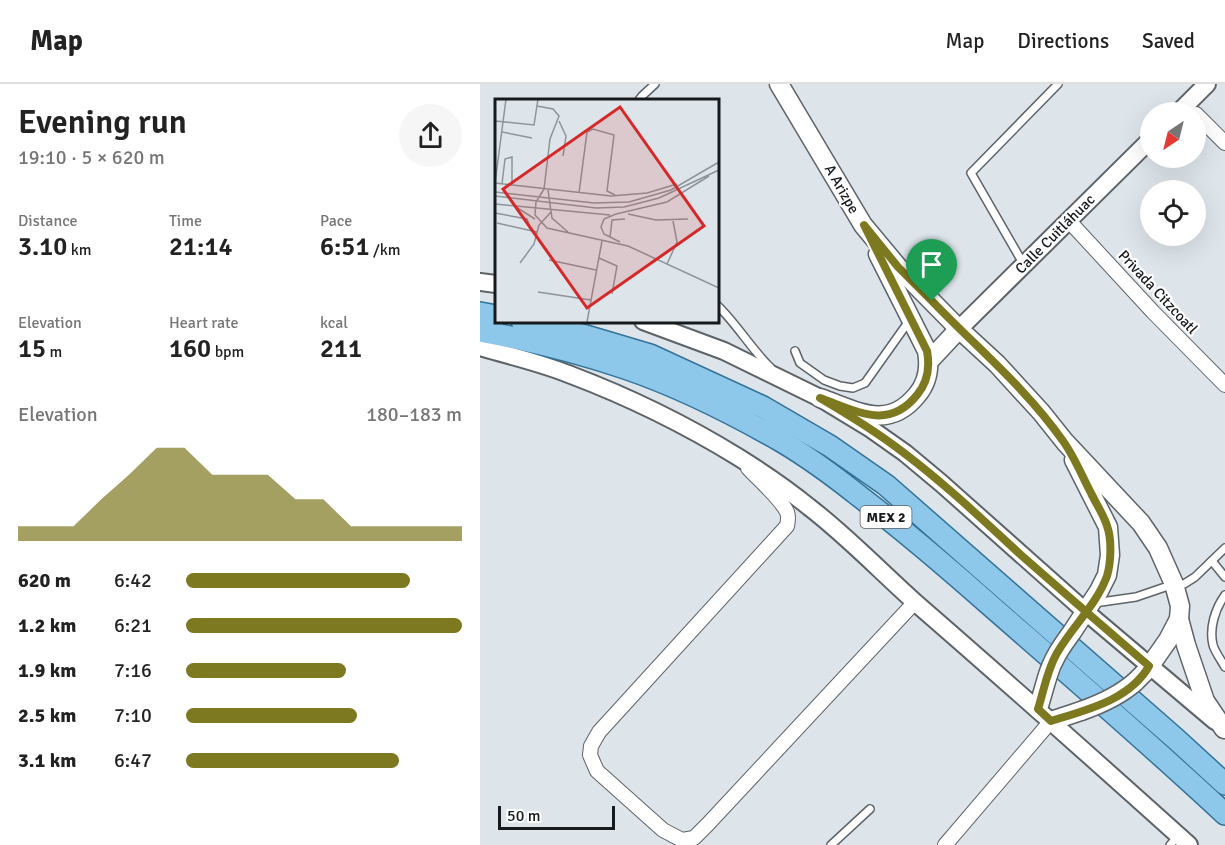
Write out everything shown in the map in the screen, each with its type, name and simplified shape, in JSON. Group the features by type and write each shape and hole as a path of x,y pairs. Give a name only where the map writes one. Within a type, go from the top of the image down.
{"main road":[{"name":"A Arizpe","path":"779,84 864,225 898,267 997,364 1065,442"},
{"path":"820,398 871,415 885,416 898,412 910,404 928,376 927,351 864,225"},
{"path":"480,313 495,316"},
{"name":"MEX 2","path":"526,322 650,355 763,407 830,446 886,485 1225,784"},
{"path":"929,361 959,329"},
{"name":"MEX 2","path":"480,331 514,337 625,368 707,404 799,453 870,504 942,562 1160,753 1225,814"},
{"path":"1065,442 1141,523 1158,548 1174,584 1180,606 1179,619 1205,700 1225,729"},
{"path":"1065,442 1108,527 1110,555 1107,575 1100,591 1050,666 1045,715 1081,711 1123,693 1149,666 1168,640 1179,619"}],"street":[{"path":"1194,102 1207,84"},
{"path":"1206,126 1225,142"},
{"name":"Calle Cuitláhuac","path":"959,329 1140,150"},
{"name":"Privada Citzcoatl","path":"1069,221 1153,312 1225,385"},
{"path":"480,282 495,284"},
{"path":"647,322 724,351 820,398 871,429 914,460 1088,608 1149,666 1225,729"},
{"path":"480,347 569,374 621,395 739,458 809,507 1045,715 1179,842"},
{"path":"739,458 781,503 789,519 787,526 599,732 591,746 590,755 597,771 663,830 682,840 694,837 915,602"},
{"path":"945,845 1045,715"}],"lane":[{"path":"640,99 655,84"},
{"path":"1024,264 971,173 1058,84"},
{"path":"718,305 729,315 759,356 786,382"},
{"path":"795,351 800,363 824,380 853,388 865,383 910,319"},
{"path":"1088,608 1136,597 1174,584 1184,584 1195,578 1225,548"},
{"path":"1212,561 1225,577"},
{"path":"1225,595 1212,623 1213,646 1225,667"},
{"path":"831,845 870,809"}],"route":[{"path":"932,301 898,267 864,225 927,351 928,376 910,404 898,412 885,416 871,415 820,398 905,453 941,483 1023,557 1048,578 1086,612 1149,666 1123,693 1096,706 1051,721 1038,709 1050,666 1058,651 1086,612 1100,591 1107,575 1110,555 1108,527 1065,442 997,364 932,301"}]}
